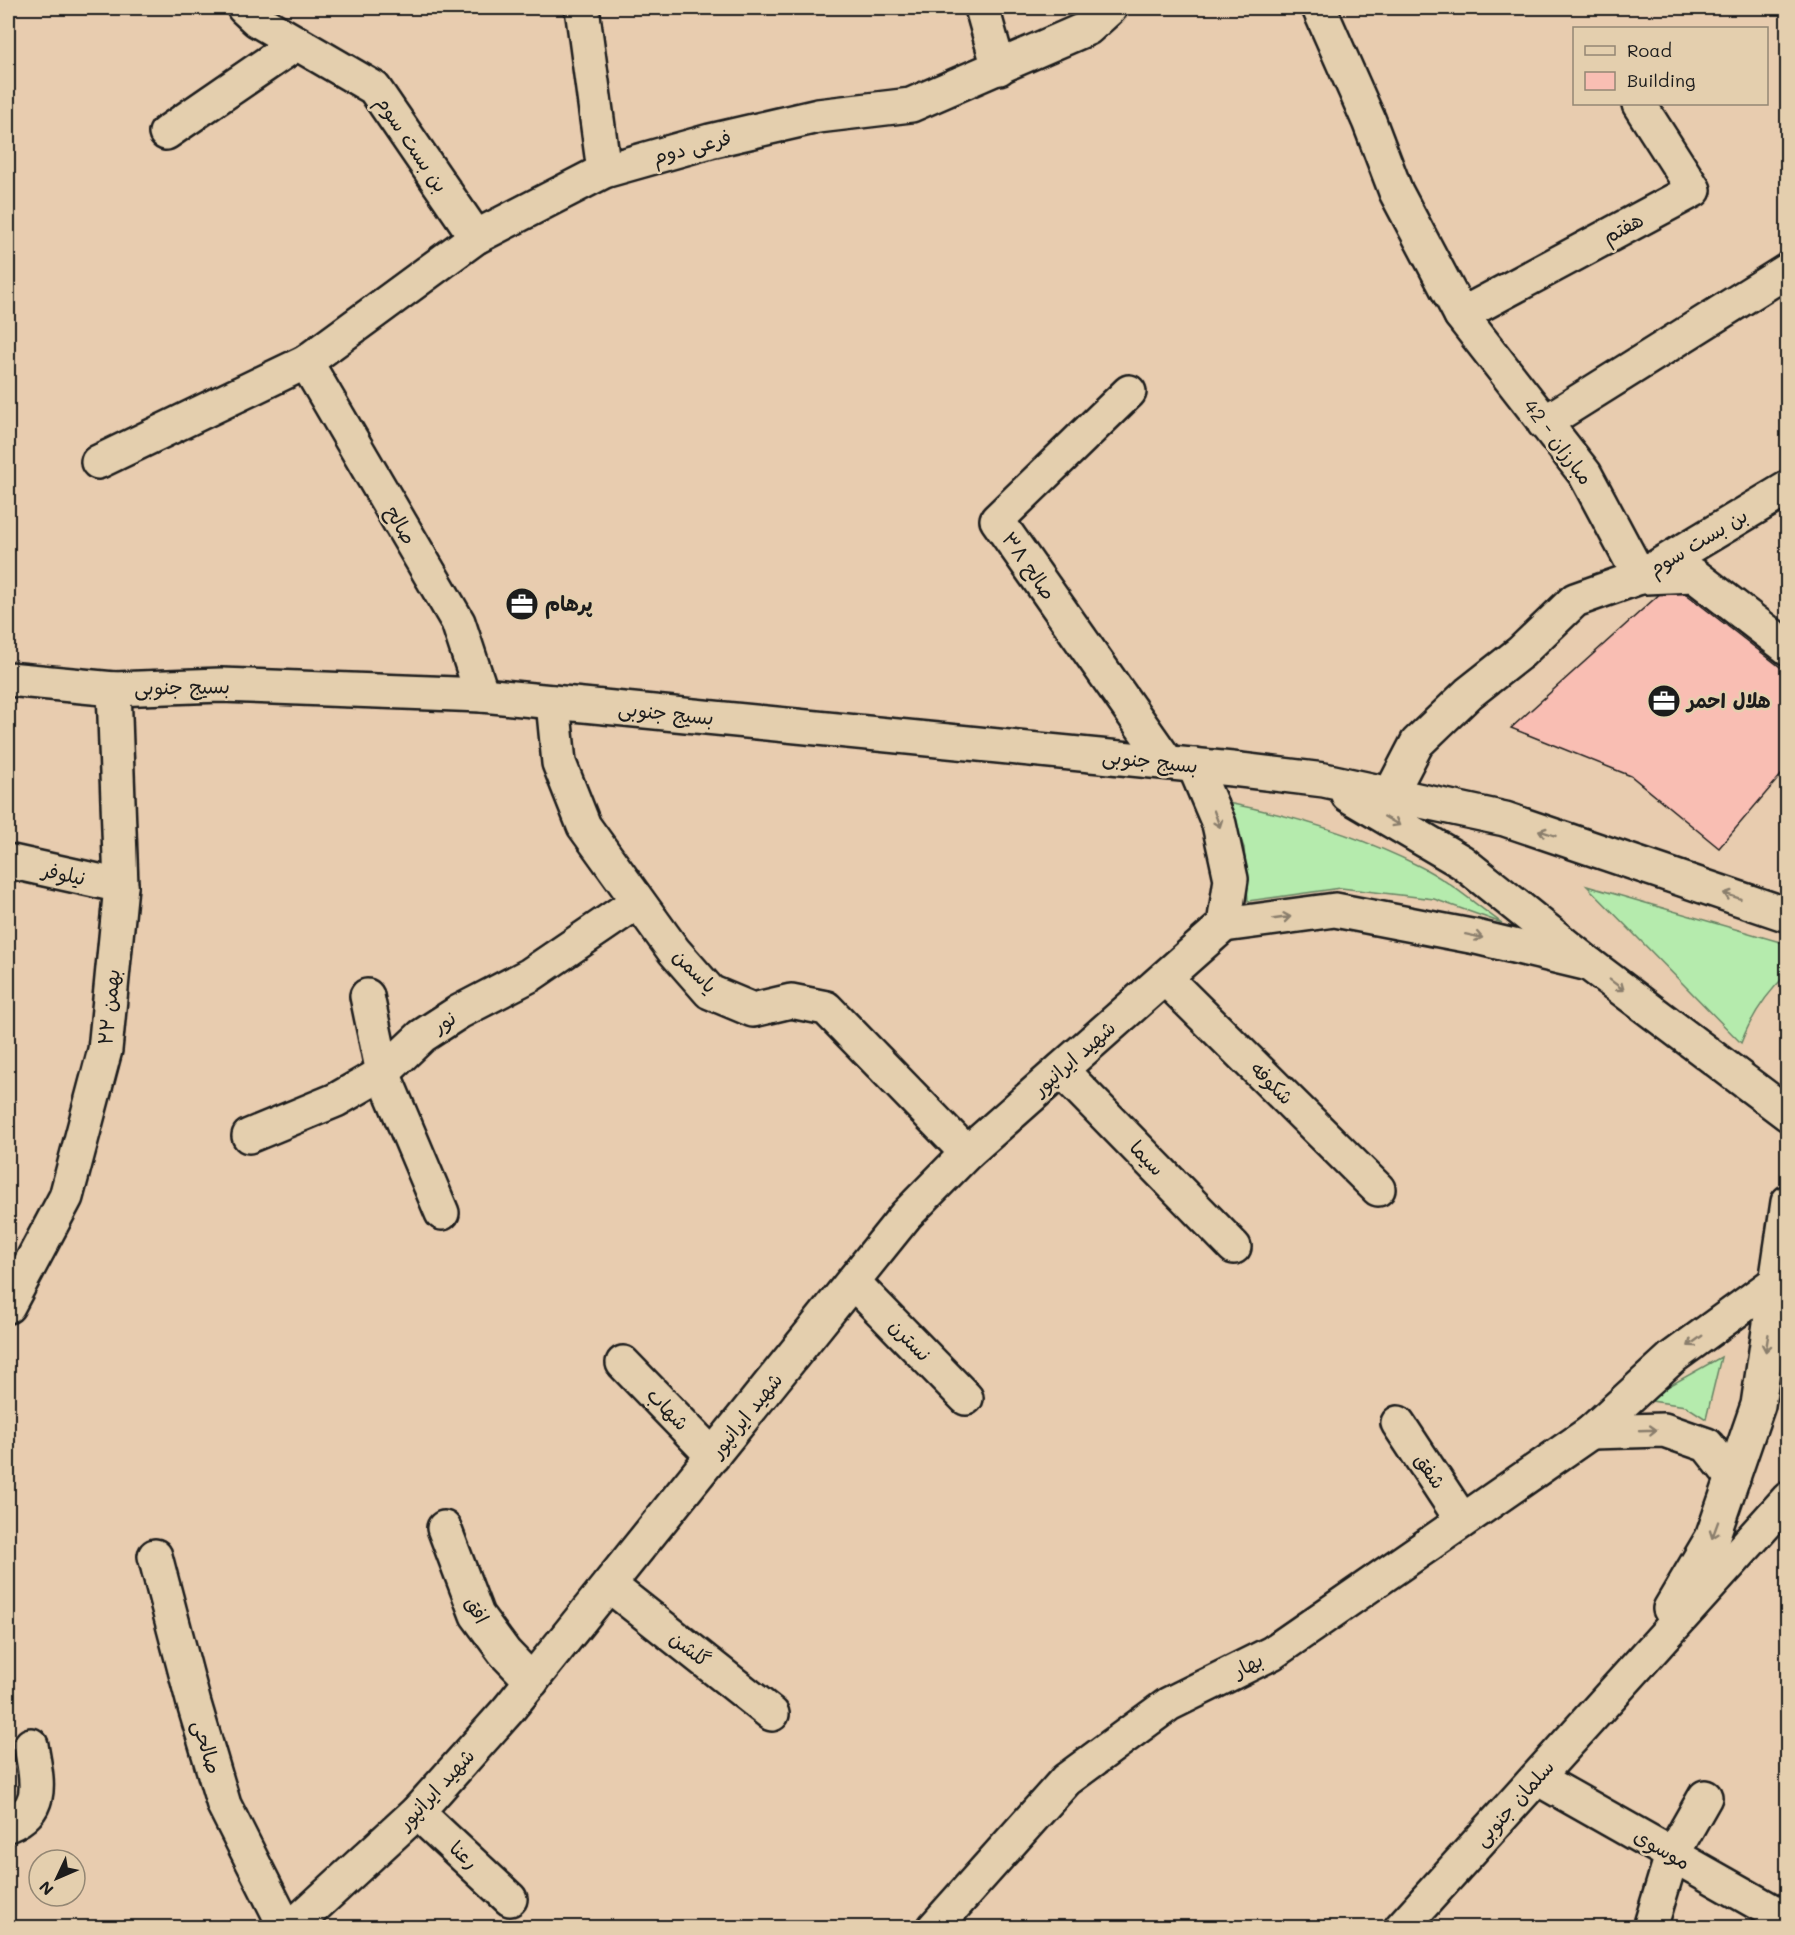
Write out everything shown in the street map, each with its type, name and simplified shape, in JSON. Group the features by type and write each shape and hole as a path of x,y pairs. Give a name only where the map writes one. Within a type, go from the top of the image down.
{"street":[{"name":"بن بست سوم","path":"244,8 257,20 374,88 476,237"},
{"path":"582,8 604,171"},
{"path":"982,8 999,68"},
{"name":"فرعی دوم","path":"98,462 306,362 476,237 604,171 710,141 818,116 911,105 1088,28 1110,8"},
{"name":"مبارزان - 42","path":"1319,8 1369,121 1396,192 1461,315 1585,474 1640,577"},
{"path":"166,133 297,43"},
{"name":"هفتم","path":"1461,315 1694,190 1640,105"},
{"path":"1544,423 1788,270"},
{"name":"صالح","path":"306,362 458,622 482,695"},
{"name":"صالح ۳۸","path":"1129,392 997,520 1180,764"},
{"name":"بن بست سوم","path":"1640,577 1788,488"},
{"path":"1390,795 1417,743 1469,693 1521,652 1575,600 1640,577 1694,575 1788,648"},
{"name":"بسیج جنوبی","path":"8,679 114,689 221,685 482,695 1324,780 1505,819 1788,915"},
{"name":"۲۲ بهمن","path":"8,1306 66,1197 105,1050 121,886 114,689"},
{"name":"یاسمن","path":"553,702 558,763 584,826 674,951 710,992 753,1010 791,1001 826,1008 967,1153"},
{"path":"1180,764 1219,824 1230,879 1224,925 1335,910 1476,937 1589,964"},
{"path":"1324,780 1462,862 1589,964 1788,1114"},
{"name":"نیلوفر","path":"8,861 121,886"},
{"name":"نور","path":"249,1136 336,1100 383,1073 422,1036 459,1012 530,975 637,902"},
{"name":"شهید ایرانپور","path":"291,1928 417,1812 532,1681 906,1215 967,1153 1224,925"},
{"name":"شکوفه","path":"1165,978 1378,1189"},
{"path":"367,996 383,1073 441,1213"},
{"name":"سیما","path":"1060,1070 1234,1247"},
{"path":"1627,1679 1712,1539 1758,1405 1788,1202"},
{"name":"نسترن","path":"853,1282 966,1398"},
{"name":"بهار","path":"934,1928 1066,1780 1169,1704 1272,1653 1591,1432 1672,1357 1776,1282"},
{"name":"شهاب","path":"623,1363 713,1456"},
{"name":"شفق","path":"1398,1423 1462,1520"},
{"path":"1591,1432 1664,1430 1707,1446 1733,1478"},
{"path":"1627,1679 1788,1499"},
{"name":"افق","path":"444,1528 477,1616 505,1653 532,1681"},
{"name":"صالحی","path":"155,1556 194,1704 224,1805 286,1928"},
{"name":"گلشن","path":"609,1585 772,1714"},
{"name":"سلمان جنوبی","path":"1401,1928 1627,1679"},
{"path":"8,1825 22,1819 38,1792 31,1745"},
{"name":"موسوی","path":"1537,1778 1788,1920"},
{"path":"1650,1928 1672,1855 1705,1797"},
{"name":"رعنا","path":"417,1812 510,1899"}],"green space":[{"path":"1228,803 1326,828 1396,855 1441,878 1502,923 1434,899 1341,888 1248,901 1244,848"},
{"path":"1587,886 1787,944 1787,974 1760,1006 1741,1043"},
{"path":"1721,1357 1706,1419 1686,1406 1644,1400"}],"building":[{"name":"هلال احمر","path":"1672,583 1788,673 1788,767 1719,848 1631,776 1511,728"}],"place":[{"name":"پرهام","path":"522,604"},
{"name":"هلال احمر","path":"1664,701"}]}
